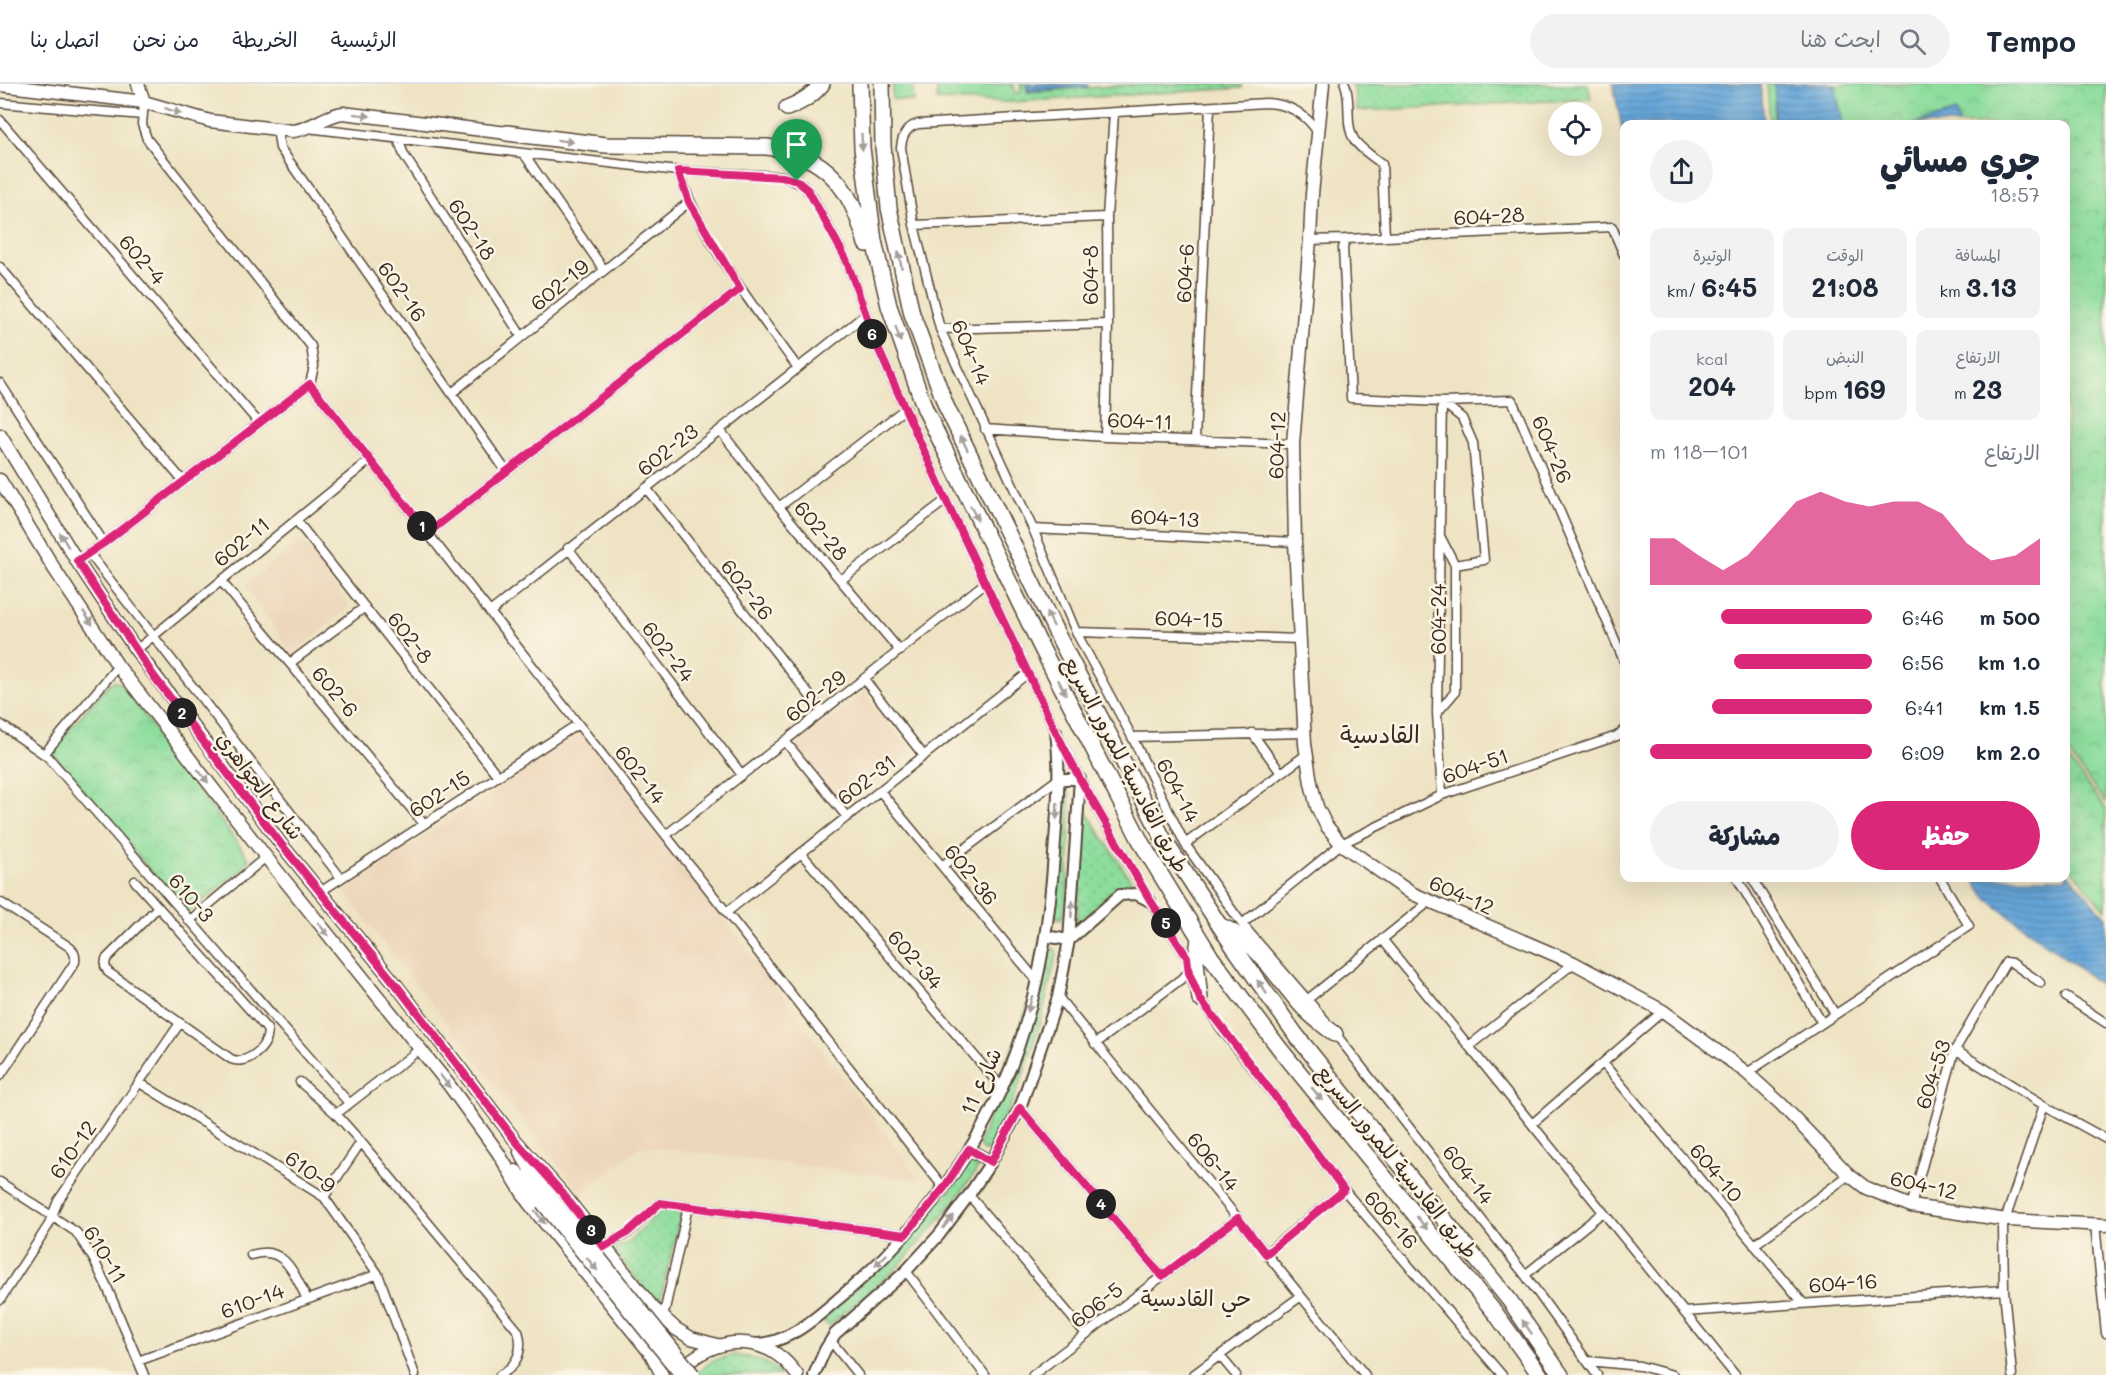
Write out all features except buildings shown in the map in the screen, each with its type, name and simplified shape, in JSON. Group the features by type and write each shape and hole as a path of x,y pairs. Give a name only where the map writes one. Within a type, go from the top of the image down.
{"highway":[{"path":"787,108 813,94 822,84"},
{"name":"طريق القادسية للمرور السريع","path":"860,84 862,148 868,206 881,275 899,337 925,409 978,520 1142,844 1211,957 1280,1049 1496,1314 1540,1375"},
{"name":"طريق القادسية للمرور السريع","path":"882,84 883,146 889,208 912,314 946,406 1057,634 1164,840 1218,924 1296,1035 1510,1301 1561,1375"},
{"path":"507,133 606,145 767,147 798,154 826,171 848,195 857,214 870,258 881,275"},
{"path":"1218,924 1236,933 1252,945 1300,1004 1335,1034"},
{"path":"1199,938 1196,975 1200,999"}],"main road":[{"path":"31,84 54,91"},
{"path":"138,84 144,109"},
{"path":"0,85 54,91 210,122 293,131 307,128 324,118 343,113 507,133"},
{"name":"604-12","path":"1327,89 1312,194 1293,444 1304,733 1311,783 1317,807 1326,825 1341,844 1411,893 1574,963 1663,1011 1746,1073 1781,1104 1850,1175 1866,1188 1911,1206 2007,1220 2101,1225"},
{"name":"604-12","path":"1310,240 1320,193 1327,89"},
{"name":"شارع الجواهري","path":"0,435 77,561 136,650 281,844 397,986 515,1140"},
{"name":"شارع الجواهري","path":"0,480 118,666 266,857 420,1049 497,1151"},
{"path":"515,1140 546,1199 681,1375"},
{"path":"515,1140 563,1194 663,1318 692,1338 717,1345"},
{"path":"497,1151 546,1199 694,1375"},
{"path":"497,1151 528,1202 651,1354 662,1375"},
{"path":"690,1361 717,1345 735,1342 753,1344 773,1352 790,1365 797,1375"}],"street":[{"path":"1345,84 1349,98 1352,136 1382,164 1385,237"},
{"path":"0,103 144,109 142,124 147,139 311,346 314,366 310,384 104,543 77,561"},
{"path":"1114,113 1266,103 1287,105 1302,114 1319,134"},
{"name":"604-6","path":"1195,440 1210,107"},
{"name":"604-14","path":"1114,113 918,124 906,131 901,148 914,225 940,329 1033,529 1076,632 1185,844 1242,924 1308,999 1525,1275 1597,1375"},
{"name":"604-8","path":"1105,437 1108,324 1107,217 1114,113"},
{"name":"602-4","path":"0,120 258,422"},
{"name":"606-16","path":"307,128 678,171 783,177 803,185 812,196 846,259 878,348 946,500 1056,732 1080,779 1150,900 1187,957 1189,973 1200,999 1344,1190 1502,1375"},
{"name":"602-16","path":"277,129 280,148 506,471"},
{"name":"602-18","path":"398,139 404,155 522,337"},
{"path":"524,154 604,270"},
{"path":"678,171 689,202 740,289 798,368"},
{"name":"602-19","path":"452,393 689,202"},
{"path":"914,225 1107,217"},
{"name":"604-28","path":"1310,240 1612,227 1620,246"},
{"name":"604-26","path":"1346,239 1343,248 1351,398 1442,402 1512,400 1620,652"},
{"path":"0,267 183,481"},
{"path":"428,533 740,289"},
{"name":"602-23","path":"490,612 865,315"},
{"path":"940,329 1108,324"},
{"path":"0,383 104,543"},
{"name":"602-14","path":"310,384 944,1188"},
{"path":"1442,402 1437,624 1437,713 1442,795"},
{"name":"604-24","path":"1437,713 1455,692 1455,565 1484,560 1473,443 1462,418 1442,402"},
{"path":"779,507 906,408"},
{"name":"604-11","path":"986,429 1105,437 1293,444"},
{"name":"602-28","path":"720,430 779,507 900,651"},
{"name":"602-11","path":"136,650 370,460"},
{"name":"602-26","path":"646,488 822,711"},
{"path":"841,580 946,500"},
{"name":"602-8","path":"296,520 498,776"},
{"name":"604-13","path":"1033,529 1295,542"},
{"path":"1439,534 1455,565"},
{"name":"602-24","path":"568,549 742,775"},
{"path":"89,553 341,878"},
{"name":"602-6","path":"221,581 424,824"},
{"name":"602-29","path":"666,835 986,583"},
{"path":"290,663 365,607"},
{"path":"1437,624 1455,623"},
{"name":"604-15","path":"1076,632 1300,639"},
{"path":"44,754 118,666"},
{"name":"602-31","path":"727,912 1028,674"},
{"path":"864,679 924,756"},
{"name":"610-3","path":"0,724 44,754 349,1103"},
{"name":"602-15","path":"320,892 578,724"},
{"name":"شارع 11","path":"753,1344 770,1342 787,1336 804,1326 865,1275 905,1235 944,1188 969,1149 1002,1088 1021,1035 1045,936 1053,872 1058,779 1056,732"},
{"path":"1252,733 1281,773"},
{"path":"1132,737 1304,733"},
{"name":"604-51","path":"1242,924 1341,844 1442,795 1620,733"},
{"path":"785,741 847,817"},
{"path":"1185,844 1306,754"},
{"path":"814,1375 831,1341 906,1271 939,1234 991,1162 1020,1108 1058,997 1069,940 1080,779 1058,779 942,866"},
{"name":"602-36","path":"880,790 1036,980"},
{"name":"602-34","path":"801,853 1002,1088"},
{"path":"189,921 266,857"},
{"path":"135,881 267,1029 269,1035 267,1040 250,1058 237,1061 108,972 105,966 106,959 158,907"},
{"path":"1739,882 1822,1023"},
{"path":"1754,882 1835,1014"},
{"path":"1746,1073 1969,926 1942,882"},
{"path":"1069,940 1120,896 1136,894 1150,900"},
{"path":"0,902 71,948 75,955 75,962 0,1076"},
{"path":"1308,999 1429,902"},
{"path":"1045,936 1069,940"},
{"path":"1382,939 1735,1375"},
{"name":"604-53","path":"1911,1206 1955,1050 2006,962 2012,963 2041,982"},
{"path":"1469,1046 1574,963"},
{"path":"1095,1044 1189,973"},
{"name":"606-14","path":"1058,997 1365,1375"},
{"path":"2066,997 2106,1023"},
{"path":"1532,1124 1663,1011"},
{"name":"610-12","path":"0,1300 46,1230 58,1201 180,1023"},
{"path":"336,1114 420,1049"},
{"path":"1955,1050 2044,1105 2106,1139"},
{"name":"604-10","path":"1603,1063 1803,1303"},
{"path":"300,1082 336,1114 361,1142 518,1330 520,1353 512,1367 500,1375"},
{"name":"610-9","path":"140,1083 324,1197 378,1274 415,1375"},
{"path":"2012,1375 2004,1290 2003,1226 2007,1220 2044,1105"},
{"path":"1020,1108 1162,1276"},
{"path":"324,1197 361,1142"},
{"path":"969,1149 991,1162"},
{"path":"1754,1245 1850,1175"},
{"name":"610-11","path":"0,1182 76,1232 93,1258 144,1375"},
{"path":"1266,1254 1344,1190"},
{"path":"969,1195 1086,1334"},
{"path":"604,1247 628,1232 658,1204 905,1235"},
{"path":"663,1318 688,1207"},
{"path":"1525,1275 1603,1212"},
{"name":"606-5","path":"1033,1375 1238,1218"},
{"path":"2101,1225 2106,1333"},
{"path":"251,1255 263,1251 273,1253 289,1264 307,1299"},
{"path":"906,1271 985,1375"},
{"name":"610-14","path":"138,1361 378,1274"},
{"name":"604-16","path":"1684,1312 2004,1290"},
{"path":"1193,1375 1301,1296"},
{"path":"831,1341 858,1375"},
{"path":"1220,1356 1236,1375"},
{"path":"1588,1361 1640,1366 1673,1375"}],"shaded area":[{"path":"302,541 350,606 293,655 245,585"},
{"path":"864,692 912,753 843,808 795,747"},
{"path":"583,730 920,1180 641,1146 581,1194 343,891"}],"green space":[{"path":"893,84 913,84 914,101 892,99"},
{"path":"937,84 1014,84 1015,93 1021,92 1020,84 1026,84 1027,92 1142,84 1242,84 1242,88 1012,102 937,100"},
{"path":"1350,84 1588,84 1591,99 1357,111 1354,88"},
{"path":"1767,84 2106,84 2106,803 2070,755 2070,120 1770,120"},
{"path":"115,681 121,684 249,859 243,869 186,914 52,753 54,747 110,683"},
{"path":"2070,761 2106,809 2106,910 2070,868"},
{"path":"1070,793 1068,879 1061,919 1057,918 1054,909 1061,854 1063,794"},
{"path":"1086,811 1135,887 1110,893 1076,927"},
{"path":"1055,949 1057,953 1029,1059 991,1149 983,1151 980,1142 1047,950"},
{"path":"973,1160 977,1162 978,1169 943,1216 898,1267 829,1326 824,1321 825,1317 911,1236"},
{"path":"661,1209 679,1211 681,1214 659,1306 613,1250 630,1241"},
{"path":"733,1355 759,1360 781,1375 694,1375 712,1361"}],"water":[{"path":"1027,84 1088,84 1088,87 1028,91"},
{"path":"1613,84 1761,84 1764,120 1620,120"},
{"path":"1775,84 1835,84 1842,120 1775,120"},
{"path":"1956,112 1958,120 1929,120"},
{"path":"2070,876 2106,917 2106,989 1987,899 1976,882 2070,882"}],"district":[{"name":"القادسية","path":"1380,733"},
{"name":"حي القادسية","path":"1196,1297"}],"route":[{"path":"678,171 783,177 797,181 812,196 846,259 871,332 946,500 1080,779 1150,900 1179,942 1187,957 1189,973 1200,999 1344,1190 1266,1254 1238,1218 1162,1276 1020,1108 991,1162 969,1149 944,1188 905,1235 660,1203 628,1232 604,1247 563,1194 515,1140 397,986 281,844 153,675 77,561 104,543 310,384 428,533 740,289 689,202 678,171"}]}
